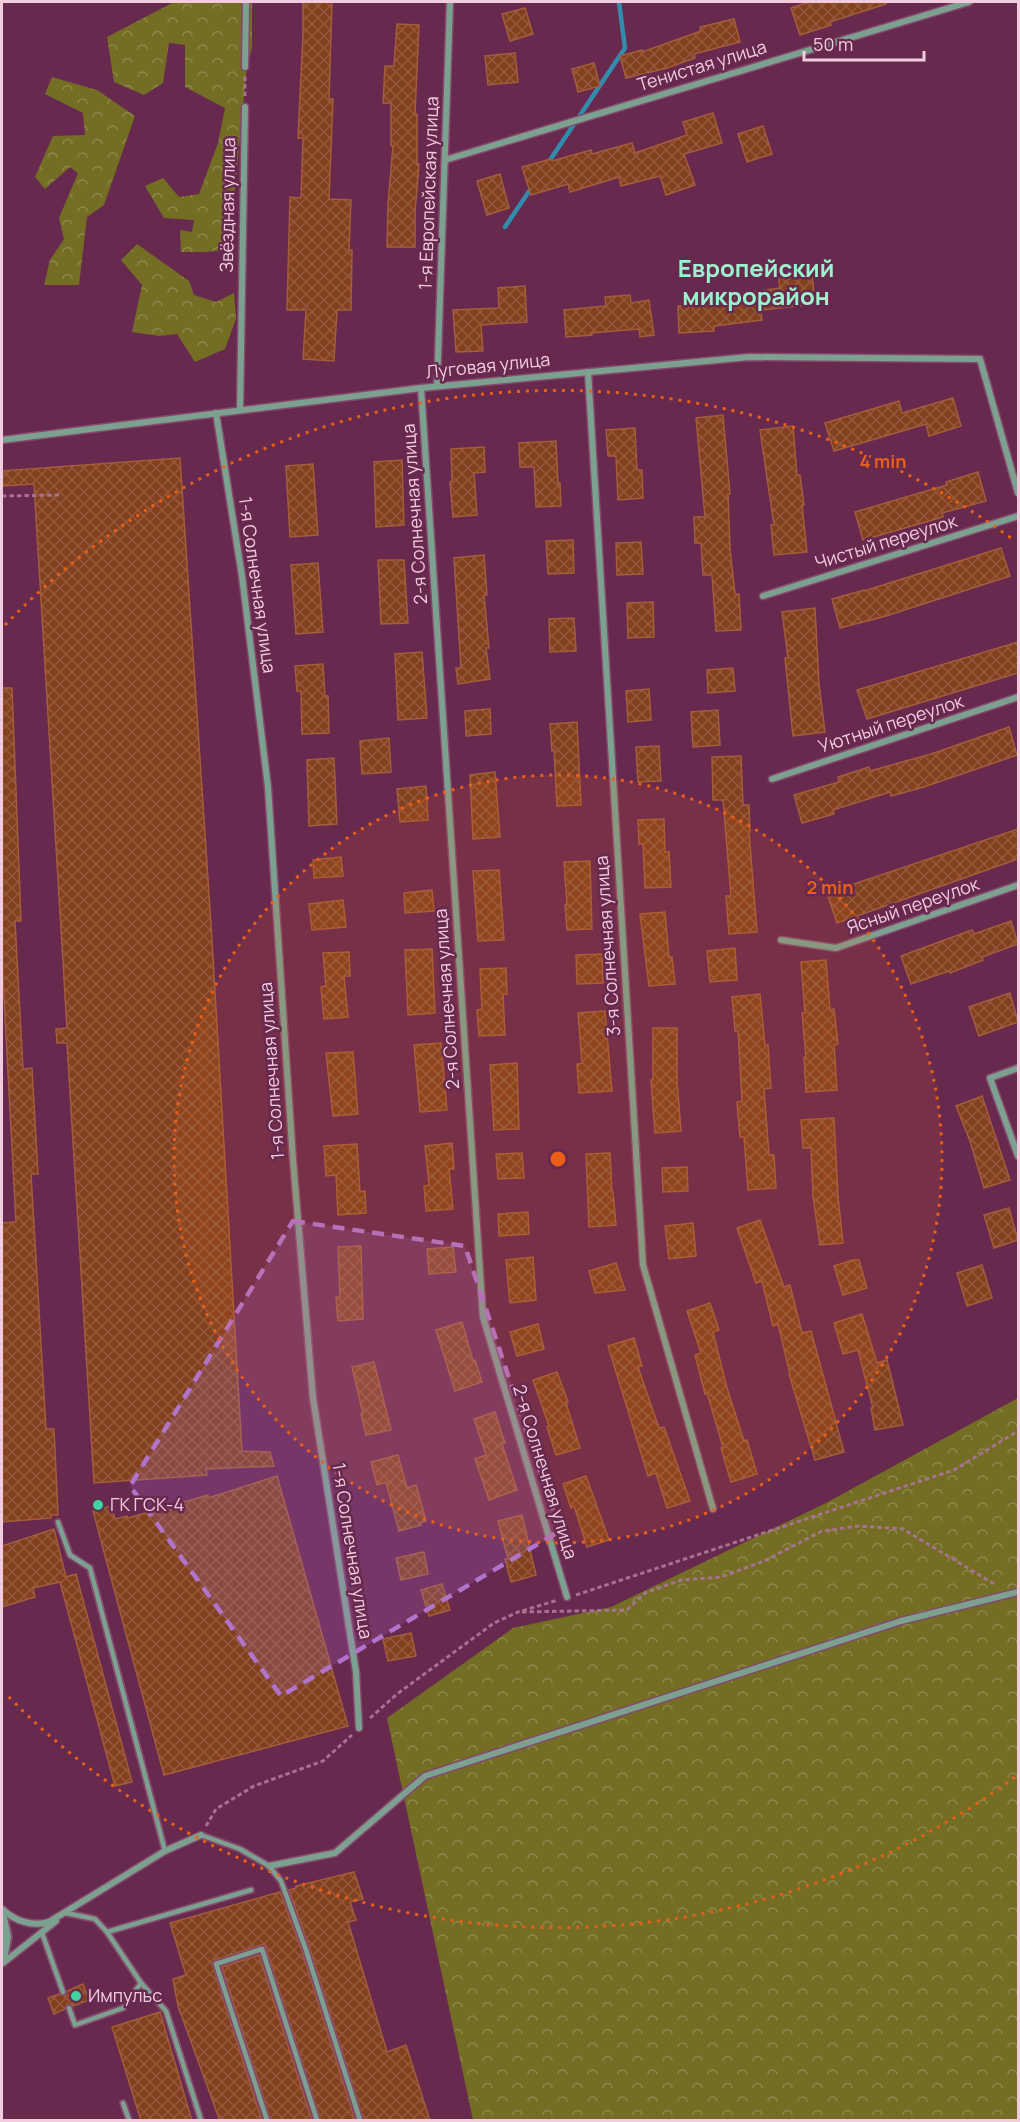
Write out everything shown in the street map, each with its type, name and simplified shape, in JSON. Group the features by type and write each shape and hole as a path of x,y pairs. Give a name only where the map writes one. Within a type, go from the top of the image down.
{"street":[{"path":"246,2 246,67"},
{"name":"1-я Европейская улица","path":"437,386 450,2"},
{"name":"Тенистая улица","path":"445,160 969,2"},
{"name":"Звёздная улица","path":"240,410 245,107"},
{"name":"Луговая улица","path":"2,440 437,386 748,357 980,359 1018,493"},
{"name":"3-я Солнечная улица","path":"588,372 643,1265 713,1509"},
{"name":"2-я Солнечная улица","path":"421,388 483,1317 567,1598"},
{"name":"1-я Солнечная улица","path":"216,413 242,576 268,787 293,1160 313,1398 356,1672 359,1728"},
{"name":"Чистый переулок","path":"763,596 1018,516"},
{"name":"Уютный переулок","path":"772,779 1018,698"},
{"name":"Ясный переулок","path":"781,940 836,948 1018,885"},
{"path":"1018,1068 990,1077 1018,1156"},
{"path":"269,1866 335,1853 425,1776 901,1621 1018,1592"},
{"path":"2,1909 15,1918 35,1924 49,1922 165,1851 201,1835"},
{"path":"2,1962 66,1913"},
{"path":"2,1918 6,1943 2,1962"}],"lane":[{"path":"58,1522 70,1555 90,1568 165,1851"},
{"path":"201,1835 240,1849 269,1866 281,1881 306,1950 360,2121"},
{"path":"107,1932 251,1890"},
{"path":"66,1913 95,1919 107,1932 141,1983 165,2011 201,2121"},
{"path":"42,1933 63,1992"},
{"path":"267,2121 216,1964 262,1949 317,2121"},
{"path":"69,2008 75,2025 123,2008 141,1983"},
{"path":"123,2103 129,2121"}],"path":[{"path":"245,107 246,67"},
{"path":"2,496 59,495"},
{"path":"201,1835 216,1809 254,1786 322,1761 397,1694 494,1623 518,1612 567,1598 954,1470 1018,1431"},
{"path":"518,1612 627,1610 645,1593 681,1580 721,1577 764,1561 822,1531 858,1526 903,1529 1010,1594"}],"highlighted area":[{"path":"293,1221 465,1246 560,1531 281,1696 130,1486"}],"green space":[{"path":"174,2 252,2 252,48 247,65 229,250 181,252 180,230 192,232 194,220 164,218 145,186 163,178 179,197 199,194 218,143 225,108 185,87 185,45 169,43 163,83 144,95 114,82 107,37"},
{"path":"52,77 97,90 135,116 104,205 87,217 79,285 44,285 50,260 64,239 59,218 78,173 70,167 45,189 35,177 53,136 85,135 83,113 45,94"},
{"path":"137,244 189,281 194,295 216,302 234,293 236,319 225,349 195,362 177,334 159,336 132,332 142,285 121,260"},
{"path":"1018,1398 1018,2120 473,2120 387,1718 513,1628 611,1607 826,1503"}],"building":[{"path":"303,2 332,2 329,99 333,99 329,199 351,200 349,250 352,250 351,310 337,310 334,361 303,359 306,310 287,310 290,197 301,198 303,138 298,138"},
{"path":"809,2 886,2 886,4 830,22 831,25 800,35 791,8"},
{"path":"525,8 533,34 510,41 502,14"},
{"path":"734,19 740,42 694,54 695,58 667,68 626,78 620,56 642,50 642,52 701,31 700,27"},
{"path":"397,24 419,25 415,114 417,114 417,164 419,164 415,247 387,247 393,146 391,146 391,103 383,103 385,66 394,66"},
{"path":"515,53 518,82 488,85 485,56"},
{"path":"594,63 600,86 578,92 572,69"},
{"path":"713,113 722,143 684,154 695,185 666,195 660,176 621,186 619,177 570,192 568,184 531,195 522,167 591,150 592,154 632,143 635,153 687,135 683,122"},
{"path":"763,126 772,154 747,162 738,134"},
{"path":"500,174 509,208 487,215 477,181"},
{"path":"812,272 815,304 761,310 762,320 714,326 714,331 679,333 678,306 731,303 730,295 780,288 778,275"},
{"path":"525,286 527,322 481,325 483,351 456,352 453,310 499,308 498,288"},
{"path":"630,295 631,303 649,300 654,335 640,337 639,329 566,337 564,310 606,306 605,297"},
{"path":"953,398 961,426 929,436 926,424 834,451 825,423 899,401 902,413"},
{"path":"723,415 730,494 728,494 730,549 735,594 739,594 741,630 716,631 712,575 703,575 701,543 695,543 694,517 705,517 696,418"},
{"path":"793,426 797,475 800,475 804,505 802,505 807,552 774,555 771,525 774,525 760,430"},
{"path":"635,428 637,470 642,470 643,498 618,500 616,456 608,456 606,430"},
{"path":"556,441 561,506 536,507 534,467 520,467 519,443"},
{"path":"484,447 485,472 474,473 477,515 453,517 450,482 452,481 451,449"},
{"path":"180,458 211,924 242,1451 270,1452 274,1466 206,1469 207,1475 94,1483 67,1043 57,1043 56,1029 67,1028 34,484 2,486 2,471"},
{"path":"402,460 404,525 376,527 374,462"},
{"path":"313,464 318,535 290,537 286,466"},
{"path":"978,472 986,501 942,513 943,517 863,540 855,512 947,485 946,482"},
{"path":"573,540 574,573 548,574 546,541"},
{"path":"641,542 643,574 617,575 616,543"},
{"path":"1001,548 1010,576 886,616 840,628 832,599"},
{"path":"484,555 487,595 484,595 489,648 486,648 490,679 458,684 456,668 461,668 454,558"},
{"path":"378,560 404,560 408,623 381,624"},
{"path":"318,563 323,632 296,634 291,565"},
{"path":"653,602 654,637 628,638 627,603"},
{"path":"815,608 819,684 825,732 793,736 785,658 788,658 782,612"},
{"path":"574,618 576,651 550,652 549,619"},
{"path":"1018,642 1018,673 867,719 857,690"},
{"path":"422,652 427,718 398,720 395,654"},
{"path":"323,664 325,696 328,696 329,733 302,734 301,691 297,691 295,666"},
{"path":"733,668 735,691 708,693 707,670"},
{"path":"2,688 12,688 21,921 15,921 23,1069 32,1068 38,1174 31,1174 46,1429 54,1429 58,1515 51,1515 51,1518 2,1522 2,1223 16,1222 2,960"},
{"path":"649,689 651,720 628,722 626,691"},
{"path":"490,709 491,734 466,736 465,711"},
{"path":"718,710 720,745 693,747 691,712"},
{"path":"577,722 581,805 557,806 550,724"},
{"path":"1009,727 1017,755 924,787 891,796 890,792 833,810 834,814 802,823 794,795 839,782 838,777 869,767 870,771 931,754"},
{"path":"389,738 391,772 362,774 360,741"},
{"path":"659,746 661,781 638,782 636,747"},
{"path":"741,756 743,805 749,805 757,932 729,934 726,896 731,896 723,800 713,800 712,757"},
{"path":"334,758 337,824 309,826 307,760"},
{"path":"495,772 500,837 473,839 470,775"},
{"path":"426,786 428,820 400,822 397,789"},
{"path":"664,819 665,852 669,852 671,887 645,888 643,844 639,844 638,820"},
{"path":"1018,829 1018,859 837,923 827,893"},
{"path":"341,857 343,876 314,878 313,860"},
{"path":"590,861 592,929 567,930 564,862"},
{"path":"499,870 504,940 478,941 473,871"},
{"path":"432,890 434,911 405,913 404,893"},
{"path":"343,900 346,927 312,930 309,904"},
{"path":"665,912 669,957 672,957 675,984 649,986 640,914"},
{"path":"1011,921 1018,944 982,957 983,960 950,973 949,971 911,984 901,956 972,930 974,934"},
{"path":"735,948 737,980 710,982 707,951"},
{"path":"432,949 435,1013 408,1015 405,950"},
{"path":"349,952 350,976 344,976 348,1017 324,1019 321,987 326,986 323,953"},
{"path":"602,954 603,983 577,984 576,955"},
{"path":"826,960 830,1010 834,1009 838,1044 834,1045 837,1090 806,1092 802,1013 805,1013 801,962"},
{"path":"506,968 507,994 503,994 505,1035 479,1036 477,1010 482,1009 480,969"},
{"path":"1010,993 1018,1022 979,1036 969,1007"},
{"path":"760,994 765,1045 768,1045 771,1088 764,1089 769,1155 774,1155 776,1188 748,1190 744,1137 740,1137 737,1102 742,1101 738,1031 735,1031 732,997"},
{"path":"605,1011 612,1091 579,1093 577,1064 582,1063 578,1013"},
{"path":"653,1028 677,1028 677,1081 681,1131 655,1133 651,1080 653,1080"},
{"path":"441,1043 447,1110 420,1112 414,1045"},
{"path":"353,1052 358,1114 333,1116 326,1053"},
{"path":"517,1063 519,1129 494,1130 490,1065"},
{"path":"982,1096 1010,1180 984,1188 970,1141 956,1106"},
{"path":"834,1118 843,1243 820,1245 813,1196 811,1148 803,1148 801,1120"},
{"path":"452,1143 454,1169 449,1169 453,1209 426,1211 424,1186 429,1185 425,1146"},
{"path":"357,1144 360,1192 365,1191 366,1213 338,1215 336,1175 326,1176 324,1146"},
{"path":"522,1153 524,1178 498,1179 496,1154"},
{"path":"610,1153 616,1225 589,1227 586,1154"},
{"path":"687,1167 688,1191 663,1192 662,1168"},
{"path":"1009,1208 1018,1240 994,1248 984,1215"},
{"path":"528,1212 529,1234 499,1236 498,1214"},
{"path":"760,1220 784,1287 790,1285 802,1333 811,1331 844,1452 815,1460 789,1374 778,1324 773,1326 762,1281 756,1283 737,1228"},
{"path":"693,1223 696,1256 669,1259 665,1226"},
{"path":"361,1246 363,1319 338,1321 336,1297 340,1297 338,1247"},
{"path":"453,1247 456,1272 429,1274 427,1249"},
{"path":"533,1257 536,1300 510,1303 506,1260"},
{"path":"859,1260 867,1288 843,1295 834,1266"},
{"path":"616,1263 625,1290 595,1293 589,1271"},
{"path":"982,1265 992,1298 967,1306 957,1273"},
{"path":"710,1303 719,1330 713,1332 727,1388 757,1474 731,1482 721,1448 723,1447 707,1393 705,1394 695,1355 701,1353 687,1311"},
{"path":"862,1314 877,1363 887,1360 903,1425 875,1430 871,1408 873,1408 858,1350 843,1354 834,1323"},
{"path":"462,1322 473,1361 475,1360 482,1382 455,1391 436,1330"},
{"path":"538,1324 544,1349 517,1356 510,1332"},
{"path":"634,1338 642,1366 638,1367 659,1428 664,1427 690,1501 667,1508 656,1473 648,1476 608,1346"},
{"path":"374,1362 391,1430 366,1435 352,1367"},
{"path":"557,1372 568,1402 566,1403 580,1448 556,1455 547,1427 549,1426 533,1380"},
{"path":"495,1412 505,1443 502,1444 517,1490 489,1500 475,1459 486,1455 474,1419"},
{"path":"398,1455 407,1488 416,1485 426,1521 420,1523 421,1525 399,1531 386,1482 377,1485 371,1462"},
{"path":"277,1476 348,1726 164,1775 93,1511 111,1506 115,1519 127,1516 128,1518 208,1495 208,1498"},
{"path":"586,1476 609,1540 587,1547 574,1506 571,1508 563,1484"},
{"path":"522,1515 536,1575 511,1582 505,1559 508,1559 498,1521"},
{"path":"54,1529 66,1577 76,1574 132,1782 115,1786 60,1582 33,1588 35,1597 2,1607 2,1546"},
{"path":"424,1552 428,1574 401,1580 396,1558"},
{"path":"442,1584 450,1610 429,1616 421,1590"},
{"path":"411,1633 416,1656 388,1661 383,1639"},
{"path":"354,1872 363,1899 350,1902 356,1920 348,1922 387,2052 406,2045 430,2121 364,2121 289,1890 296,1886"},
{"path":"280,1892 302,1951 355,2121 321,2121 265,1945 215,1960 212,1964 262,2121 220,2121 178,2006 173,1979 186,1975 170,1923"},
{"path":"259,1955 312,2121 271,2121 222,1967"},
{"path":"83,1984 89,2000 73,2006 67,2004 65,2009 54,2014 48,1998 59,1994 65,1996 67,1991"},
{"path":"160,2012 192,2121 141,2121 112,2027"}],"waterway":[{"path":"548,163 625,48 619,2"},
{"path":"505,227 532,187"}],"place":[{"name":"ГК ГСК-4","path":"98,1505"},
{"name":"Импульс","path":"76,1996"}],"district":[{"name":"Европейский микрорайон","path":"756,283"}]}
